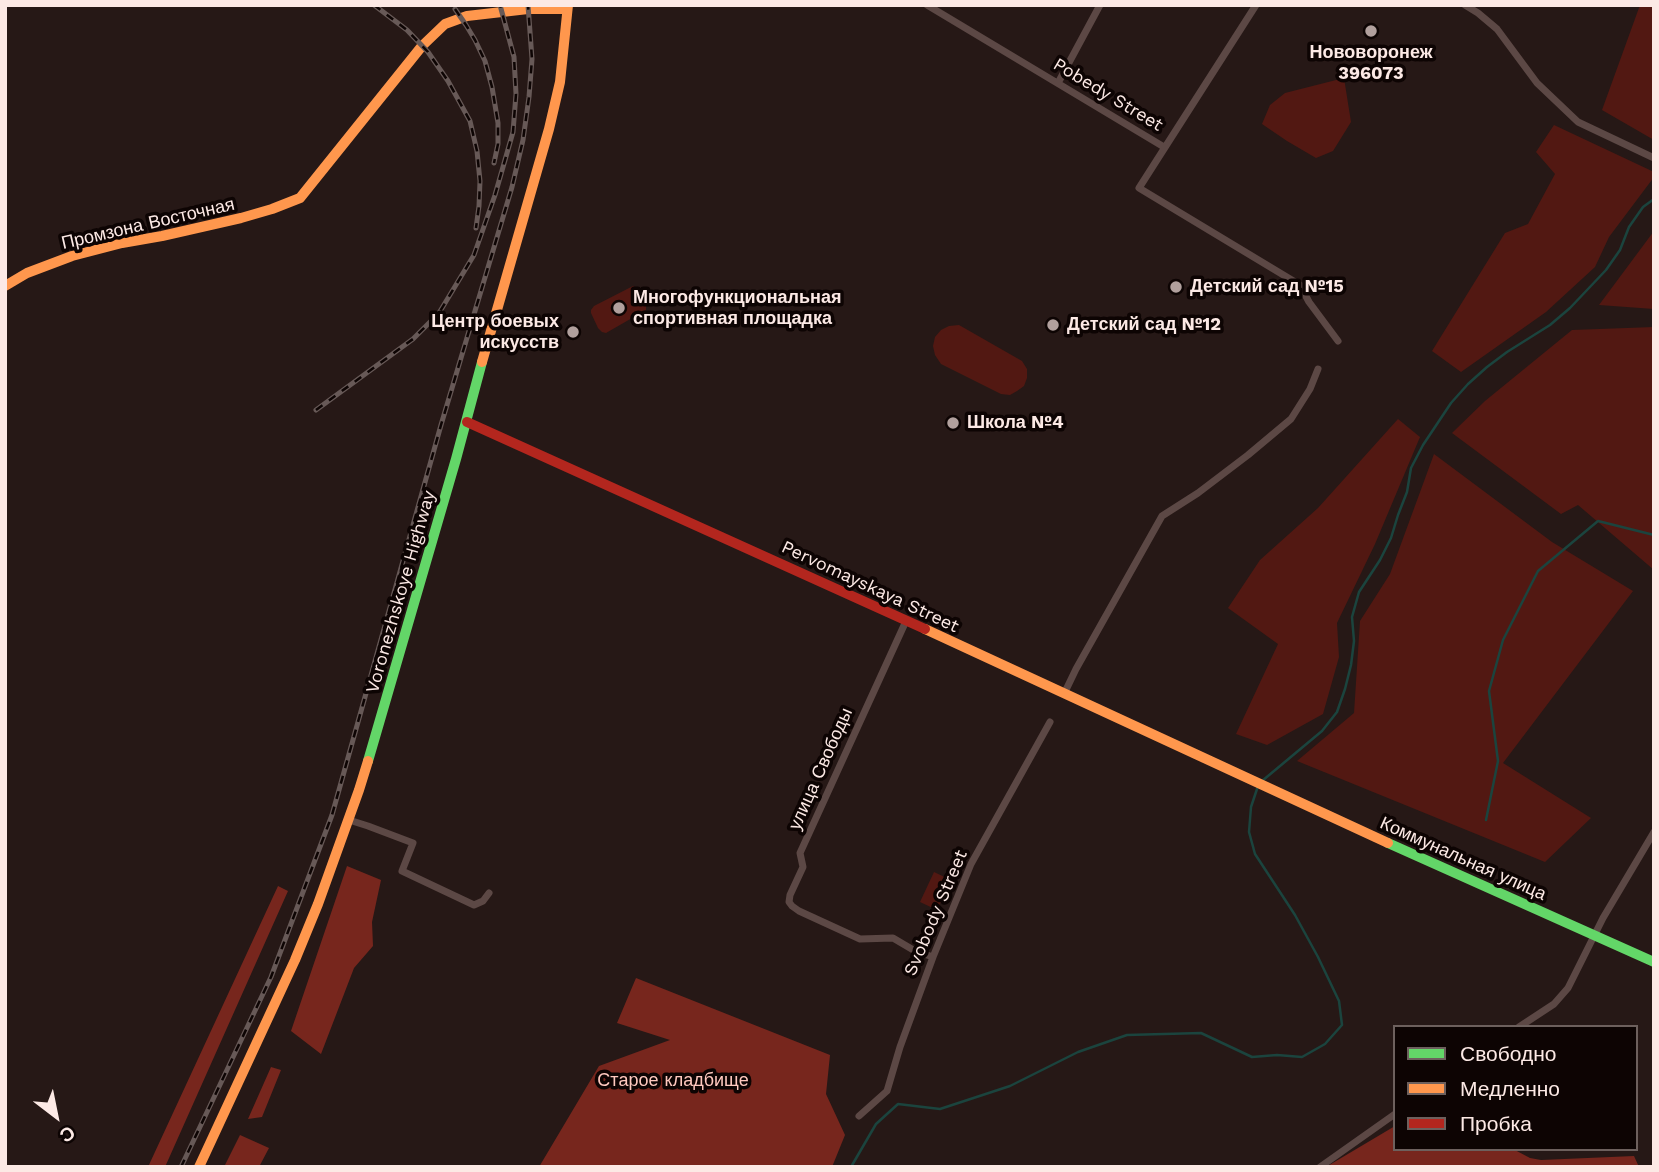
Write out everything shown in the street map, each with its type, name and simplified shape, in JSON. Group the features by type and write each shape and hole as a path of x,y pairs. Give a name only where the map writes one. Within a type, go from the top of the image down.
{"street":[{"name":"Pobedy Street","path":"927,5 1164,147 1256,5"},
{"path":"1058,83 1100,5"},
{"path":"1465,5 1497,29 1537,83 1578,122 1654,158"},
{"name":"Промзона Восточная","path":"5,286 27,273 72,256 241,218 300,198 422,46 445,24 484,13 567,7"},
{"name":"Voronezhskoye Highway","path":"199,1167 295,960 349,820 467,422 556,102 567,7"},
{"path":"1164,147 1139,188 1300,285 1338,341"},
{"path":"1064,694 1162,516 1198,493 1291,419 1310,389 1318,369"},
{"name":"Pervomayskaya Street","path":"467,422 1260,783"},
{"name":"улица Свободы","path":"906,621 800,853 803,867 789,902 799,911 860,939 894,939 933,957"},
{"name":"Svobody Street","path":"859,1116 887,1091 933,957 971,864 1050,722"},
{"name":"Коммунальная улица","path":"1260,783 1654,962"},
{"path":"349,820 413,843 402,871 474,905 483,901 489,893"},
{"path":"1522,1025 1561,997 1568,988 1594,935 1654,832"},
{"path":"1320,1167 1393,1115"}],"shaded area":[{"path":"1640,5 1654,5 1654,140 1602,110"},
{"path":"1344,78 1351,122 1333,151 1316,158 1262,124 1270,105 1285,93"},
{"path":"1554,125 1654,172 1654,177 1609,237 1595,267 1546,312 1461,372 1432,351 1505,233 1528,224 1555,174 1536,152"},
{"path":"1654,231 1654,309 1599,305"},
{"name":"Многофункциональная спортивная площадка","path":"633,286 638,289 646,310 606,333 602,332 591,310"},
{"path":"959,325 1022,361 1027,369 1024,386 1010,395 1001,394 941,364 933,346 935,337 949,326"},
{"path":"1654,327 1654,570 1578,505 1561,514 1452,433 1485,401 1572,330"},
{"path":"1398,419 1420,437 1375,544 1337,623 1339,657 1323,714 1267,745 1236,734 1278,644 1228,608 1260,560 1318,508"},
{"path":"1434,454 1552,542 1633,591 1503,763 1591,818 1545,862 1297,761 1354,713 1360,621 1390,574"},
{"path":"934,872 951,880 937,910 920,902"}],"green space":[{"path":"347,866 381,880 372,922 373,946 354,968 321,1054 291,1031"},
{"path":"278,886 288,891 165,1167 148,1167"},
{"name":"Старое кладбище","path":"636,978 830,1055 826,1094 845,1135 832,1167 539,1167 599,1066 670,1040 617,1023"},
{"path":"271,1067 281,1070 262,1117 248,1119"},
{"path":"1393,1127 1393,1151 1517,1151 1541,1160 1634,1156 1639,1167 1326,1167"},
{"path":"240,1135 269,1148 259,1167 224,1167"}],"waterway":[{"path":"1262,781 1322,731 1337,712 1351,665 1354,641 1352,617 1359,592 1391,538 1407,492 1411,468 1451,403 1487,367 1550,325 1570,308 1606,270 1620,250 1629,227 1643,207 1654,199"},
{"path":"1486,820 1498,761 1489,691 1503,640 1538,571 1598,521 1654,535"},
{"path":"851,1167 876,1124 898,1104 940,1109 1010,1086 1078,1052 1127,1035 1201,1033 1252,1057 1302,1057 1325,1044 1342,1025 1339,1001 1295,915 1255,854 1249,832 1251,807 1258,786"}],"railway":[{"path":"374,5 407,30 428,52 470,121 480,181 476,228"},
{"path":"316,410 413,339 439,313 474,255 513,132 516,94 514,57 500,5"},
{"path":"181,1167 271,977 332,815 441,425 512,187 529,97 532,59 528,5"},
{"path":"455,9 485,61 492,87 498,123 494,163"}],"traffic: fast":[{"path":"368,761 482,362"},
{"path":"1388,843 1654,962"}],"traffic: slow":[{"path":"482,362 549,129 560,82 568,5"},
{"path":"5,286 27,273 72,256 241,218 300,198 422,46 445,24 467,16 528,9 567,9"},
{"path":"925,629 1388,843"},
{"path":"199,1167 295,960 318,904 368,761"}],"traffic: jam":[{"path":"467,422 925,629"}],"place":[{"name":"Нововоронеж 396073","path":"1371,31"},
{"name":"Детский сад №15","path":"1176,287"},
{"name":"Многофункциональная спортивная площадка","path":"619,308"},
{"name":"Детский сад №12","path":"1053,325"},
{"name":"Центр боевых искусств","path":"573,332"},
{"name":"Школа №4","path":"953,423"}]}
